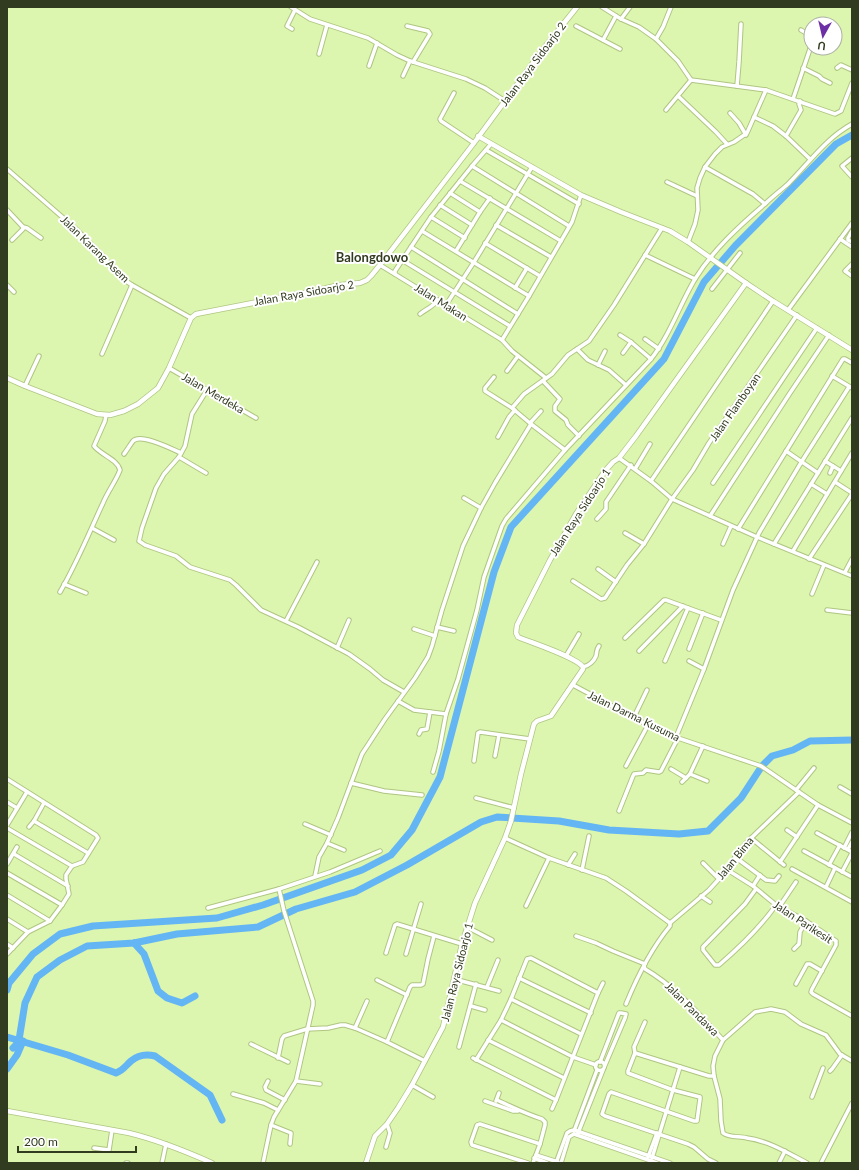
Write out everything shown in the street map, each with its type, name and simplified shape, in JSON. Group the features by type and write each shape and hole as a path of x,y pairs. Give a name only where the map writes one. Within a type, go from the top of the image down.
{"street":[{"path":"291,7 310,19 368,38 412,62 466,79 485,88 505,101"},
{"name":"Jalan Raya Sidoarjo 2","path":"191,318 200,312 340,285 360,283 367,280 383,267 474,143 481,138 505,101 544,48 577,7"},
{"path":"602,7 621,19 639,27 656,39 678,61 691,80 766,90 835,114 841,111 852,86"},
{"path":"621,19 630,7"},
{"path":"656,39 663,28 671,7"},
{"path":"292,29 287,26 295,10"},
{"path":"603,40 616,16"},
{"path":"737,86 741,24"},
{"path":"319,54 327,25"},
{"path":"403,76 430,34 428,31 407,26"},
{"path":"576,26 620,49"},
{"path":"369,66 377,43"},
{"path":"793,99 807,56"},
{"path":"837,68 841,65 852,70"},
{"path":"803,68 830,83"},
{"path":"666,110 691,80"},
{"path":"688,242 696,224 698,210 697,188 705,167 722,147 734,142 746,134 766,90"},
{"path":"454,93 440,120 474,143"},
{"path":"678,96 727,144"},
{"path":"786,136 801,110 799,104 800,101"},
{"path":"730,113 746,134"},
{"path":"754,117 773,126 810,159"},
{"path":"433,772 439,751 446,714 458,679 477,610 484,577 502,526 511,513 566,450 659,349 695,280 733,233 788,183 827,143 852,124"},
{"path":"481,138 581,194 662,228 688,242 713,258 746,283 852,350"},
{"path":"395,274 395,271 431,217 491,144"},
{"path":"486,150 579,204"},
{"path":"852,158 842,166 852,177"},
{"path":"472,166 569,226"},
{"path":"446,305 532,167"},
{"path":"705,167 753,194 765,204"},
{"name":"Jalan Karang Asem","path":"7,168 76,229 102,255 120,277 191,318"},
{"path":"460,181 561,241"},
{"path":"667,182 697,196"},
{"path":"450,193 480,212"},
{"path":"502,340 572,222 581,194"},
{"path":"456,251 490,198"},
{"path":"440,205 472,225"},
{"path":"7,210 23,227 27,228 41,238"},
{"path":"431,217 464,238"},
{"path":"788,310 852,223"},
{"path":"496,225 551,257"},
{"path":"12,240 23,229 23,227"},
{"path":"498,437 513,409 524,394 552,374 568,355 589,341 614,305 662,228"},
{"path":"422,231 529,296"},
{"path":"852,231 848,240 852,242"},
{"path":"840,239 852,247"},
{"path":"485,243 540,276"},
{"path":"411,247 518,314"},
{"path":"712,289 740,253"},
{"path":"645,255 695,280"},
{"path":"402,260 510,326"},
{"path":"852,264 845,271 852,276"},
{"name":"Jalan Makan","path":"383,267 502,340 510,350 546,378"},
{"path":"515,288 526,268"},
{"name":"Jalan Raya Sidoarjo 1","path":"583,667 582,664 566,656 518,637 516,633 517,625 550,560 576,514 605,471 619,458 636,436 746,283"},
{"path":"7,285 14,292"},
{"path":"102,354 132,285"},
{"path":"420,314 438,300"},
{"path":"651,481 774,301"},
{"name":"Jalan Flamboyan","path":"573,581 602,599 605,598 627,565 644,544 672,498 797,315"},
{"path":"7,378 106,418 138,404 158,388 170,368 191,318"},
{"path":"713,483 818,328"},
{"path":"620,335 651,359"},
{"path":"710,516 829,335"},
{"path":"645,339 659,349"},
{"path":"623,353 631,342"},
{"path":"577,349 588,360 613,373 626,385"},
{"path":"598,365 605,351"},
{"path":"25,386 39,356"},
{"path":"508,371 518,356"},
{"path":"738,528 843,359 852,363"},
{"name":"Jalan Merdeka","path":"170,368 256,418"},
{"path":"618,811 634,774 642,773 646,770 662,771 677,738 733,590 757,537 802,461 851,387 832,376"},
{"path":"494,377 485,388 485,391 513,409 566,450"},
{"path":"543,381 560,398 555,406 555,411 566,420 568,425 579,436"},
{"path":"207,390 192,413 186,442 180,455 164,474 156,488 139,541 145,545 176,556 190,568 230,580 261,610 286,621 337,648 361,662 383,680 404,692"},
{"path":"315,876 319,857 331,835 362,754 421,668 432,646 460,554 481,508 531,424 542,411"},
{"path":"60,592 92,528 103,501 120,470 116,463 94,446 106,418"},
{"path":"774,544 852,418"},
{"path":"124,454 133,441 138,439 155,442 180,455 206,473"},
{"path":"635,469 650,444"},
{"path":"786,451 818,472"},
{"path":"793,551 852,453"},
{"path":"619,458 631,465 672,498 731,526 852,576"},
{"path":"825,461 841,471"},
{"path":"597,519 606,509 606,502 631,465"},
{"path":"830,473 833,466"},
{"path":"810,559 852,493 835,482"},
{"path":"811,484 827,494"},
{"path":"464,498 481,508"},
{"path":"724,544 731,526"},
{"path":"92,528 114,540"},
{"path":"625,533 644,544"},
{"path":"845,572 852,559"},
{"path":"286,621 316,562"},
{"path":"812,594 824,565"},
{"path":"598,568 616,582"},
{"path":"64,584 86,593"},
{"path":"626,638 664,600 721,620"},
{"path":"639,652 683,606"},
{"path":"665,661 688,608"},
{"path":"827,610 852,613"},
{"path":"689,649 703,613"},
{"path":"337,648 349,620"},
{"path":"437,627 454,631"},
{"path":"414,629 435,636"},
{"path":"566,656 578,634"},
{"path":"598,646 596,656 588,666 583,667 583,670 551,716 535,722 511,821 505,838 549,858 601,876 670,923 670,926 644,965 626,1004"},
{"path":"689,661 704,669"},
{"name":"Jalan Darma Kusuma","path":"573,685 648,725 677,738 761,766 818,805 852,823"},
{"path":"634,717 647,690"},
{"path":"398,701 412,709 446,714"},
{"path":"420,734 421,730 427,729 430,712"},
{"path":"626,766 648,725"},
{"path":"474,761 478,733 480,732 530,739"},
{"path":"495,756 499,735"},
{"path":"682,782 690,774 703,746"},
{"name":"Jalan Bima","path":"670,923 719,879 751,838 776,816 798,791 814,768"},
{"path":"671,769 686,778"},
{"path":"690,774 707,781"},
{"path":"7,779 97,836 98,839 83,862 72,866 66,877 69,894 50,921 28,932 13,948 7,952"},
{"path":"351,783 384,791 422,795"},
{"path":"840,788 852,794"},
{"path":"26,792 7,825 72,866"},
{"path":"476,798 514,808"},
{"path":"7,802 17,808"},
{"path":"29,827 44,803"},
{"path":"780,862 818,805"},
{"path":"34,821 88,853"},
{"path":"306,824 331,835"},
{"path":"788,830 797,837"},
{"path":"846,848 852,832"},
{"path":"817,833 852,852 842,872"},
{"path":"582,870 589,836"},
{"name":"Jalan Raya Sidoarjo 1","path":"366,1163 375,1136 387,1124 412,1085 443,1027 467,927 475,903 505,838"},
{"path":"751,838 784,865"},
{"path":"846,848 852,842"},
{"path":"327,843 344,850"},
{"path":"829,865 840,845"},
{"path":"7,864 17,847"},
{"path":"208,908 279,891 380,851"},
{"path":"804,851 852,877"},
{"path":"14,854 68,886"},
{"path":"568,865 575,854"},
{"path":"735,857 766,880 774,881 779,876"},
{"path":"526,906 549,858"},
{"path":"702,863 719,879"},
{"path":"826,887 835,868"},
{"name":"Jalan Parikesit","path":"726,869 754,887 778,906 836,941 836,945 812,989 812,994 852,1016"},
{"path":"792,869 852,902"},
{"path":"7,873 62,905"},
{"path":"760,875 745,904 703,947 703,950 716,965 719,965 750,936 778,906 796,882"},
{"path":"263,1163 271,1126 278,1110 296,1081 314,1002 286,918 279,891"},
{"path":"7,895 50,921"},
{"path":"701,896 710,902"},
{"path":"406,954 421,904"},
{"path":"7,919 28,932"},
{"path":"794,949 799,944 800,932 806,922"},
{"path":"386,953 395,925 398,924 462,944"},
{"path":"467,927 492,940"},
{"path":"387,1042 411,985 423,984 434,936"},
{"name":"Jalan Pandawa","path":"576,936 596,943 644,965 645,969 669,984 682,996 723,1040 714,1056 713,1066 720,1099 723,1133 727,1136 757,1140 776,1146 807,1163"},
{"path":"7,944 13,948"},
{"path":"556,1100 474,1059 488,1040 511,999 526,959 529,958 598,993"},
{"path":"487,987 498,960"},
{"path":"796,984 808,964 822,971"},
{"path":"519,978 591,1013"},
{"path":"454,979 499,991"},
{"path":"377,980 407,995"},
{"path":"552,1109 581,1034 603,983"},
{"path":"459,1047 476,984"},
{"path":"511,999 581,1034"},
{"path":"355,1028 366,1001"},
{"path":"471,1006 485,1010"},
{"path":"723,1040 755,1012 775,1009 785,1012 801,1024 826,1035 837,1051 842,1056 852,1061"},
{"path":"500,1020 573,1057 596,1064 600,1062 619,1013 625,1013 626,1016 605,1068 602,1070 576,1132"},
{"path":"645,1022 634,1047 635,1053 628,1071 629,1073 673,1090 700,1098 697,1120 694,1121 666,1112 612,1092 609,1094 602,1112 603,1115 659,1133 694,1147 708,1159 716,1163"},
{"path":"615,1023 622,1026"},
{"path":"278,1058 284,1036 307,1029 328,1028 341,1025 355,1028 425,1061"},
{"path":"488,1040 564,1078"},
{"path":"251,1044 288,1062"},
{"path":"635,1053 709,1076 714,1076"},
{"path":"830,1071 842,1056"},
{"path":"600,1062 605,1065"},
{"path":"576,1132 597,1070 596,1064"},
{"path":"650,1158 680,1067"},
{"path":"812,1097 823,1068"},
{"path":"597,1070 602,1070"},
{"path":"268,1081 265,1087 266,1090 285,1100"},
{"path":"296,1081 320,1084"},
{"path":"412,1085 433,1098"},
{"path":"496,1102 499,1093"},
{"path":"232,1094 254,1100 278,1110"},
{"path":"485,1101 496,1102 514,1108 545,1122 540,1144 533,1163"},
{"path":"821,1163 852,1103"},
{"path":"7,1111 143,1136 212,1163"},
{"path":"386,1147 390,1133 387,1124"},
{"path":"528,1163 472,1145 471,1142 477,1126 480,1124 540,1144"},
{"path":"271,1126 291,1133 290,1144"},
{"path":"94,1148 109,1150 112,1130"},
{"path":"535,1157 558,1163 567,1133 570,1131 660,1162 670,1163"},
{"path":"162,1163 166,1144"},
{"path":"779,1163 785,1152"},
{"path":"535,1157 547,1163"},
{"path":"197,1163 199,1158"},
{"path":"650,1158 657,1163"}],"waterway":[{"path":"7,990 9,983 33,954 60,934 93,926 217,918 263,905 362,870 391,855 412,830 440,777 494,572 511,527 664,359 704,282 735,246 836,144 852,135"},
{"path":"19,1040 25,1003 37,977 60,960 87,946 134,943 177,934 258,927 296,909 355,892 407,865 481,822 497,817 559,821 609,830 679,834 708,831 741,798 762,766 772,756 793,750 810,741 852,740"},
{"path":"134,943 144,954 158,991 167,998 182,1003 195,996"},
{"path":"7,1037 68,1055 116,1073 137,1057 146,1055 155,1056 210,1095 222,1120"},
{"path":"13,1048 18,1040"},
{"path":"7,1069 17,1055 23,1041"}],"district":[{"name":"Balongdowo","path":"372,257"}]}
